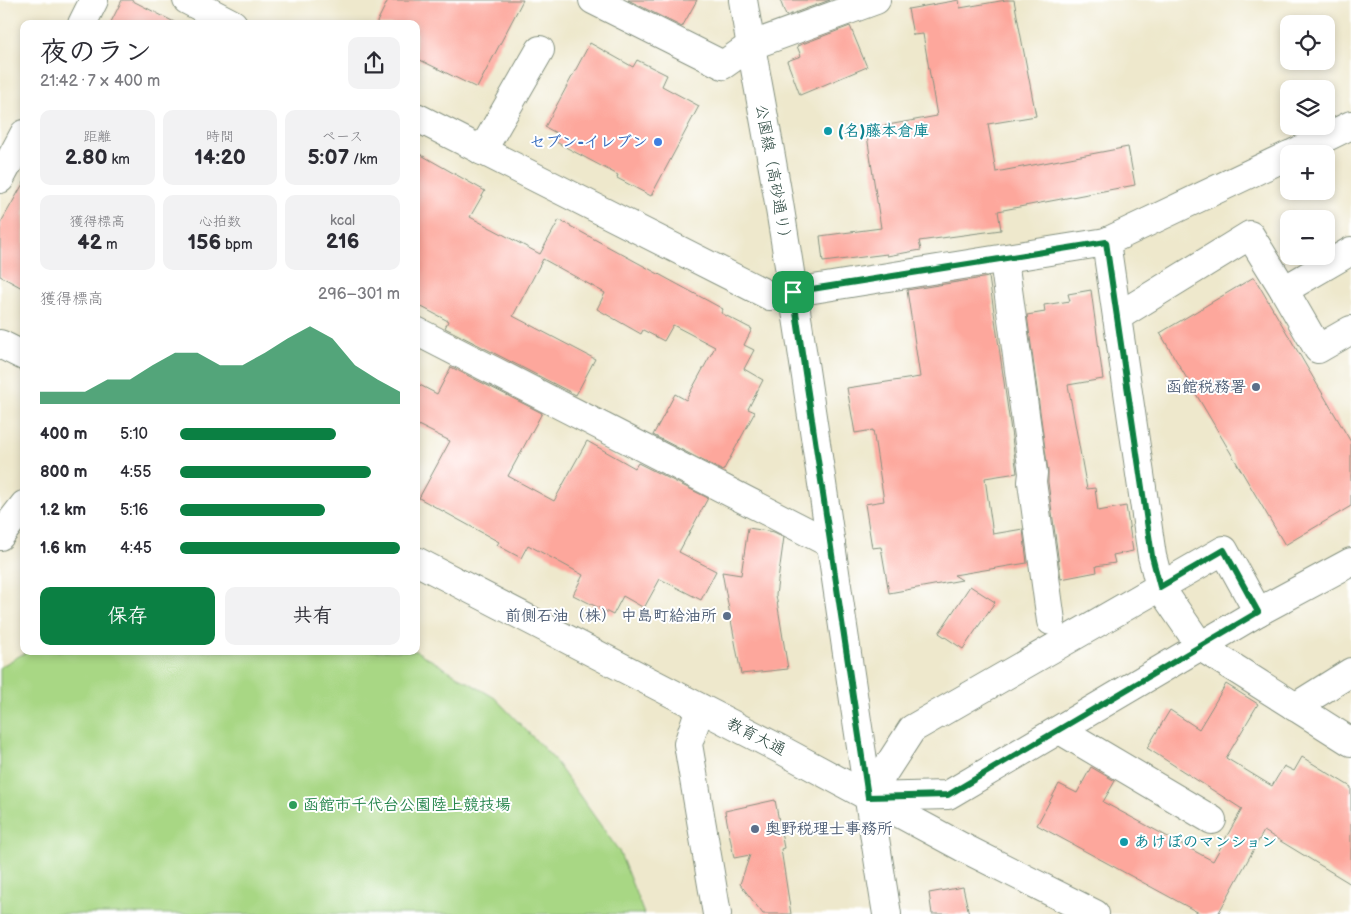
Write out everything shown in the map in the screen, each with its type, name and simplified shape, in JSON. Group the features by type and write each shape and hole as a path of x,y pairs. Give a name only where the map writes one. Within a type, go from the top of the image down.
{"street":[{"path":"84,20 94,0"},
{"path":"187,0 225,20"},
{"path":"593,0 723,65 750,46 876,0"},
{"name":"公園線（高砂通り）","path":"742,0 778,196 887,914"},
{"path":"482,151 540,50"},
{"path":"420,119 770,296 1004,260 1106,242 1280,159"},
{"path":"1309,145 1351,125"},
{"path":"0,179 20,142"},
{"path":"1117,317 1250,235 1318,349 1351,330"},
{"path":"1106,242 1152,556 1160,587 1201,647 1351,742"},
{"path":"1284,290 1351,251"},
{"path":"1004,260 1051,621"},
{"path":"420,332 831,544"},
{"path":"0,344 20,354"},
{"path":"0,536 20,510"},
{"path":"868,797 912,729 1224,550 1258,612"},
{"path":"868,797 948,795 1258,612 1351,562"},
{"name":"教育大通","path":"420,563 700,708 962,847 1095,914"},
{"path":"1295,707 1351,672"},
{"path":"700,708 688,744 717,914"},
{"path":"1060,730 1212,820"}],"green space":[{"name":"函館市千代台公園陸上競技場","path":"420,653 495,698 553,758 619,851 644,914 0,914 0,667 21,655 420,655"}],"building":[{"path":"122,0 131,0 170,20 112,20"},
{"path":"388,0 523,0 477,88 420,60 420,20 378,20"},
{"path":"628,0 697,0 682,27"},
{"path":"780,0 830,0 786,16"},
{"path":"959,0 960,8 1014,0 1036,116 988,124 996,172 1128,147 1135,185 998,211 1001,230 919,241 921,250 887,256 887,254 823,262 820,236 881,228 866,129 937,116 923,34 913,35 908,9"},
{"path":"850,26 867,67 800,95 787,61 801,56 797,46"},
{"path":"590,43 633,67 637,60 667,75 662,86 699,106 651,196 617,178 618,175 556,142 560,135 545,127"},
{"path":"420,154 485,191 470,217 540,254 559,220 723,309 721,313 752,329 744,345 754,350 744,369 763,380 748,409 755,412 723,471 653,435 675,394 686,400 715,347 673,325 664,341 643,330 641,334 597,309 605,293 543,259 513,316 595,359 576,395 445,328 448,321 420,306"},
{"path":"20,189 20,287 0,276 0,224"},
{"path":"989,277 1017,473 985,478 993,534 1023,529 1027,563 954,575 962,580 889,593 881,547 872,548 865,504 884,501 873,430 855,433 847,388 920,377 907,290"},
{"name":"函館税務署","path":"1254,277 1351,442 1351,506 1285,545 1160,333"},
{"path":"1091,290 1103,379 1068,385 1087,489 1095,488 1098,511 1126,506 1133,551 1113,555 1115,563 1096,566 1097,572 1061,579 1027,315 1045,312 1044,305 1070,301 1068,294"},
{"path":"451,367 542,413 508,476 554,501 587,441 635,468 638,463 708,498 679,552 716,571 701,600 660,579 644,608 623,596 613,615 573,595 583,575 528,545 521,558 497,545 499,542 420,499 450,441 420,426 420,385 437,394"},
{"path":"748,528 774,532 784,537 776,595 788,669 741,674 722,572 741,575"},
{"path":"970,586 995,602 963,649 939,633"},
{"path":"1226,684 1258,704 1226,758 1272,786 1284,766 1294,771 1302,757 1351,787 1351,884 1264,831 1218,914 1201,914 1037,825 1059,784 1077,793 1091,767 1115,781 1103,802 1213,861 1242,809 1147,748 1170,710 1199,729"},
{"path":"775,800 784,848 781,849 791,914 763,914 740,884 750,855 734,858 725,811"},
{"path":"963,887 969,914 932,914 929,893"}],"place":[{"name":"(名)藤本倉庫","path":"828,131"},
{"name":"セブン-イレブン","path":"658,142"},
{"name":"函館税務署","path":"1256,387"},
{"name":"前側石油（株） 中島町給油所","path":"727,616"},
{"name":"函館市千代台公園陸上競技場","path":"293,805"},
{"name":"奥野税理士事務所","path":"755,829"},
{"name":"あけぼのマンション","path":"1124,842"}],"route":[{"path":"1106,242 1152,556 1160,587 1224,550 1258,612 948,795 868,797 793,292 1004,260 1106,242"}]}
